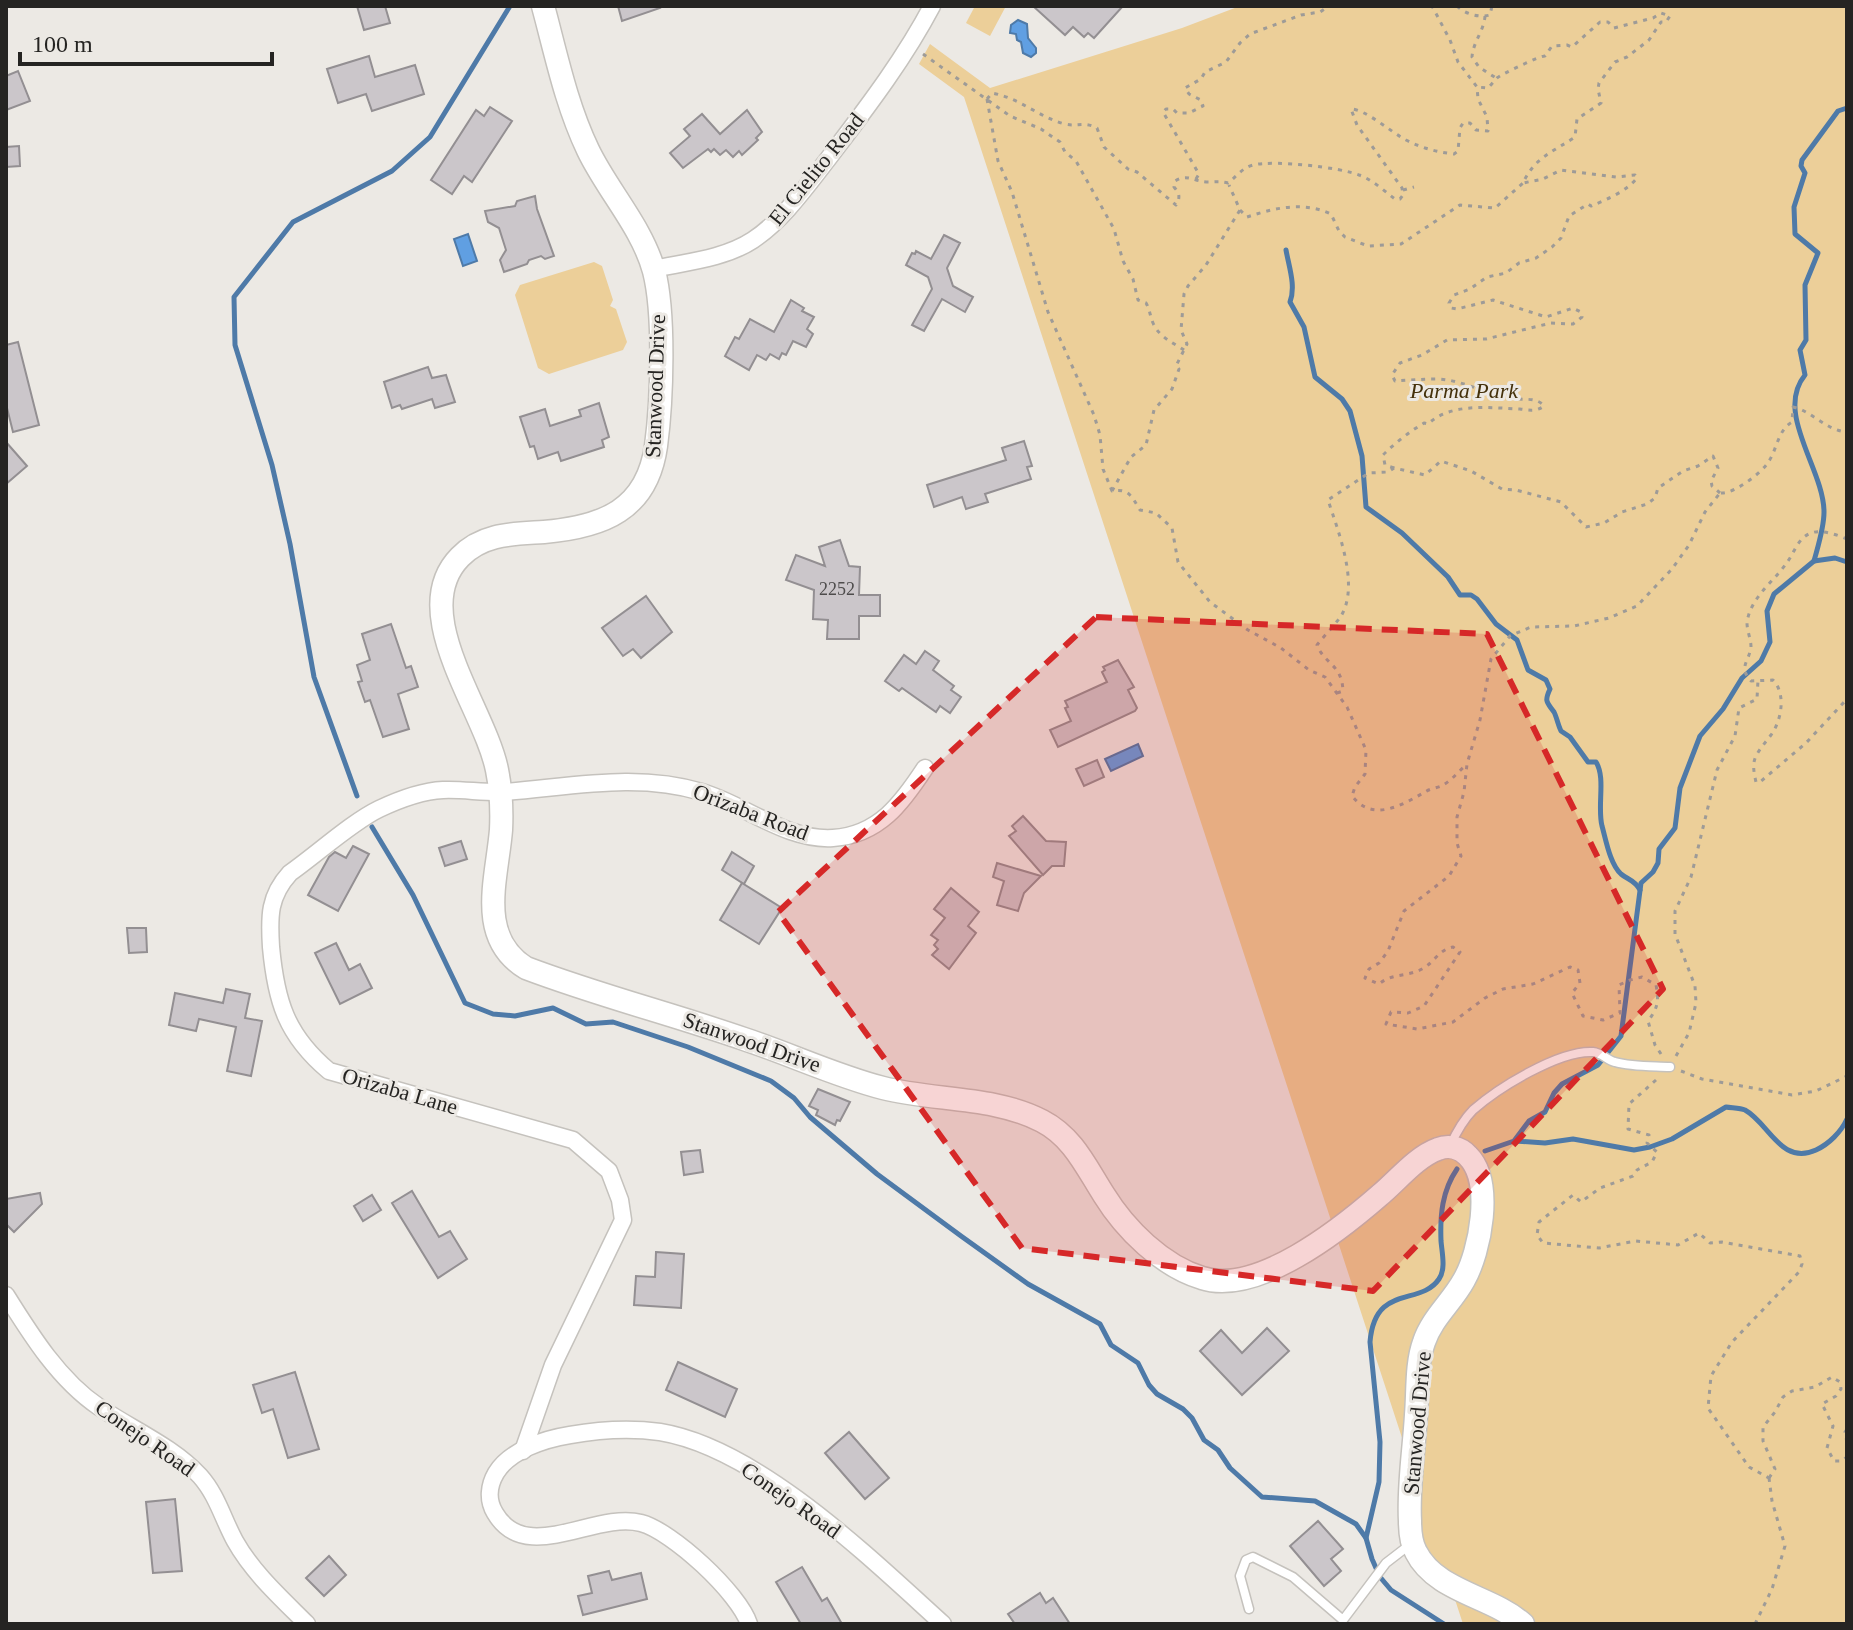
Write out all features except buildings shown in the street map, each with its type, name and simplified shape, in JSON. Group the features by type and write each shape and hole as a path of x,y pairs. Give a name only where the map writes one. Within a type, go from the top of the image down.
{"main road":[{"name":"Stanwood Drive","path":"543,6 575,121 653,269 659,315 658,419 653,461 642,490 623,509 596,522 563,530 483,540 458,558 444,582 441,600 443,626 491,748 500,792 501,833 492,909 500,942 519,964 556,979 778,1050 865,1083 1000,1108 1042,1121 1070,1141 1104,1196 1128,1226 1166,1259 1197,1277 1219,1282 1240,1280 1287,1260 1366,1207 1426,1155 1450,1147 1464,1153 1474,1164 1480,1187 1481,1218 1474,1257 1467,1275 1433,1323 1422,1349 1404,1548"},
{"path":"1404,1548 1437,1576 1501,1607 1523,1624"}],"street":[{"name":"El Cielito Road","path":"653,269 730,252 769,227 818,171 910,45 932,6"},
{"name":"Orizaba Road","path":"500,792 609,782 685,787 721,799 791,831 833,838 862,831 884,820 902,802 925,768"},
{"name":"Orizaba Lane","path":"500,792 429,792 377,810 290,873 279,885 268,914 274,982 287,1022 299,1042 329,1071 573,1140 609,1171 615,1183 623,1220 621,1229 553,1365 523,1451"},
{"name":"Conejo Road","path":"6,1295 45,1353 69,1381 96,1405 175,1454 203,1480 251,1566 307,1624"},
{"name":"Conejo Road","path":"749,1624 745,1614 719,1581 657,1529 623,1520 606,1521 564,1534 523,1536 510,1531 499,1521 489,1497 492,1482 507,1459 559,1437 629,1430 661,1432 692,1441 754,1472 801,1502 943,1624"}],"lane":[{"path":"1450,1147 1458,1129 1473,1111 1511,1084 1553,1061 1582,1053 1600,1053 1612,1062 1670,1067"},
{"path":"1249,1609 1240,1576 1246,1560 1253,1557 1293,1577 1343,1620 1369,1584 1404,1548"}],"path":[{"path":"1196,179 1199,174 1163,112 1173,109 1177,113 1189,113 1203,106 1201,100 1185,88 1201,79 1205,72 1226,62 1250,34 1320,12 1329,6"},
{"path":"1403,190 1357,125 1351,109 1360,109 1402,138 1429,150 1454,154 1458,151 1463,123 1470,123 1476,130 1488,131 1487,117 1478,99 1477,87 1458,62 1432,6"},
{"path":"1457,6 1464,12 1485,16 1490,15 1492,6"},
{"path":"1228,183 1240,210 1247,217 1293,206 1320,209 1331,214 1345,237 1368,246 1401,244 1460,205 1495,208 1523,183 1532,165 1542,155 1575,137 1577,119 1601,103 1599,83 1615,62 1649,40 1661,22 1666,22 1670,16 1661,13 1614,28 1608,22 1600,22 1572,47 1563,44 1552,46 1545,56 1534,57 1522,67 1507,71 1488,88 1477,87"},
{"path":"1485,16 1472,57 1479,67 1496,79"},
{"path":"910,45 1010,116 1041,129 1060,142 1061,147 1076,161 1114,229 1138,300 1146,303 1159,333 1186,347"},
{"path":"1112,491 1103,469 1100,435 1094,415 1048,312 1015,200 998,161 987,99 992,93 1003,95 1064,124 1082,122 1097,128 1104,147 1176,205 1180,200 1179,192 1174,187 1175,181 1186,176 1228,183"},
{"path":"1228,183 1254,164 1281,164 1359,174 1384,188 1395,199 1400,199 1403,190"},
{"path":"1523,183 1543,179 1561,170 1616,177 1635,175 1637,178 1613,196 1591,206 1588,204 1569,216 1561,238 1536,258 1519,263 1506,273 1487,277 1454,295 1449,303 1451,308 1493,300 1546,317 1573,308 1581,312 1582,317 1573,324 1551,323 1486,339 1447,340 1422,355 1400,363 1392,375 1395,381 1437,379 1472,386 1488,394 1536,400 1544,406 1535,410 1481,407 1444,413 1428,424 1416,427 1389,449 1383,455 1385,465 1425,475 1441,461 1471,471 1502,489 1561,502 1586,527 1604,523 1622,512 1647,504 1655,498 1658,488 1713,456 1718,468 1711,481 1712,486 1720,493 1740,489 1767,465 1784,428 1792,422 1793,407 1802,409 1830,427 1847,432"},
{"path":"1403,190 1414,187"},
{"path":"1112,491 1131,457 1146,445 1154,410 1177,379 1179,369 1176,366 1186,347 1181,330 1184,294 1240,210"},
{"path":"1337,693 1343,691 1341,675 1334,663 1321,656 1317,645 1342,614 1348,586 1344,551 1328,500 1369,473 1388,472 1394,468"},
{"path":"1112,491 1122,489 1130,493 1140,510 1156,513 1172,528 1178,562 1210,602 1309,670 1325,677 1347,707 1366,750 1365,774 1352,796 1359,804 1373,809 1403,806 1429,789 1441,787 1467,764"},
{"path":"1720,493 1705,512 1689,545 1672,569 1637,606 1609,618 1574,626 1531,627 1510,636 1491,659 1457,817 1457,843 1461,856 1449,876 1404,911 1388,951 1379,963 1369,969 1365,978 1379,984 1388,976 1425,968 1444,949 1453,947 1460,952 1424,1006 1408,1013 1391,1012 1386,1024 1417,1029 1453,1022 1503,989 1533,984 1570,967 1578,970 1580,983 1572,993 1575,1004 1583,1016 1603,1020 1620,1013 1619,985 1642,977 1656,985 1659,1000 1656,1011 1648,1021 1655,1045 1670,1067 1702,1079 1792,1095 1816,1091 1847,1076"},
{"path":"1847,539 1818,532 1808,534 1764,589 1747,620 1751,646 1743,669 1746,675 1757,681 1767,679 1776,683 1781,698 1775,728 1755,756 1756,782 1760,782 1806,743 1847,699"},
{"path":"1757,681 1757,699 1739,708 1735,736 1717,770 1691,877 1675,911 1675,934 1695,986 1696,1003 1689,1033 1670,1067 1629,1104 1628,1129 1649,1135 1647,1143 1657,1152 1652,1162 1637,1170 1633,1176 1600,1188 1581,1202 1573,1195 1563,1200 1539,1222 1537,1235 1543,1243 1599,1248 1636,1241 1678,1245 1699,1233 1710,1243 1722,1242 1800,1256 1802,1264 1799,1272 1732,1342 1711,1376 1708,1408 1749,1467 1769,1478"},
{"path":"1755,1624 1772,1589 1785,1546 1772,1501 1769,1478 1775,1469 1763,1441 1763,1427 1783,1397 1792,1391 1815,1387 1832,1377 1840,1382 1841,1389 1822,1404 1833,1426 1827,1448 1834,1461 1847,1457"},
{"path":"1847,1429 1847,1443"}],"highlighted area":[{"path":"1096,617 1487,634 1663,989 1373,1291 1022,1248 778,912"}],"green space":[{"path":"975,6 1006,6 990,36 966,23"},
{"name":"Parma Park","path":"1240,6 1847,6 1847,1624 1463,1624 1446,1572 1420,1559 1422,1499 964,97 919,64 930,44 990,88 1182,28"},
{"path":"594,262 602,266 613,300 610,306 616,309 627,342 623,350 549,374 538,368 515,295 520,285"}],"water":[{"path":"1018,20 1027,24 1028,38 1036,48 1036,53 1031,57 1023,53 1016,34 1010,33 1011,25"},
{"path":"468,234 477,261 463,266 454,239"},
{"path":"1138,744 1143,756 1111,771 1105,759"}],"waterway":[{"path":"357,796 314,677 272,465 235,345 234,297 293,222 392,171 430,137 510,6"},
{"path":"1814,561 1822,531 1822,495 1797,424 1795,406 1797,390 1805,375 1800,350 1806,340 1805,285 1818,253 1795,234 1794,207 1805,173 1802,160 1838,111 1847,108"},
{"path":"1286,250 1292,283 1290,302 1304,327 1315,377 1342,399 1350,411 1362,456 1366,507 1402,533 1448,577 1460,595 1471,595 1477,599 1496,624 1517,640 1528,670 1546,680 1550,689 1547,702 1561,731 1570,737 1588,762 1596,762 1599,769 1601,818 1614,864 1640,890"},
{"path":"1485,1151 1514,1141 1529,1121 1545,1112 1562,1084 1598,1065 1621,1036 1641,883 1653,872 1658,863 1659,849 1675,828 1680,788 1700,736 1723,709 1742,678 1761,661 1770,642 1767,611 1774,594 1814,561 1835,558 1847,562"},
{"path":"372,827 413,895 465,1003 493,1014 515,1016 553,1008 586,1024 613,1022 688,1047 771,1081 877,1174 1028,1284 1100,1324 1111,1345 1138,1363 1157,1394 1183,1409 1192,1418 1204,1440 1218,1450 1230,1468 1262,1497 1315,1501 1356,1524 1366,1538"},
{"path":"1515,1141 1545,1143 1573,1139 1634,1150 1672,1139 1726,1107 1745,1110 1784,1148 1804,1153 1830,1141 1847,1119"},
{"path":"1444,1624 1391,1590 1380,1577 1366,1538 1379,1482 1380,1442 1370,1342 1380,1311 1399,1299 1431,1287 1439,1279 1443,1266 1443,1204 1457,1169"}]}
